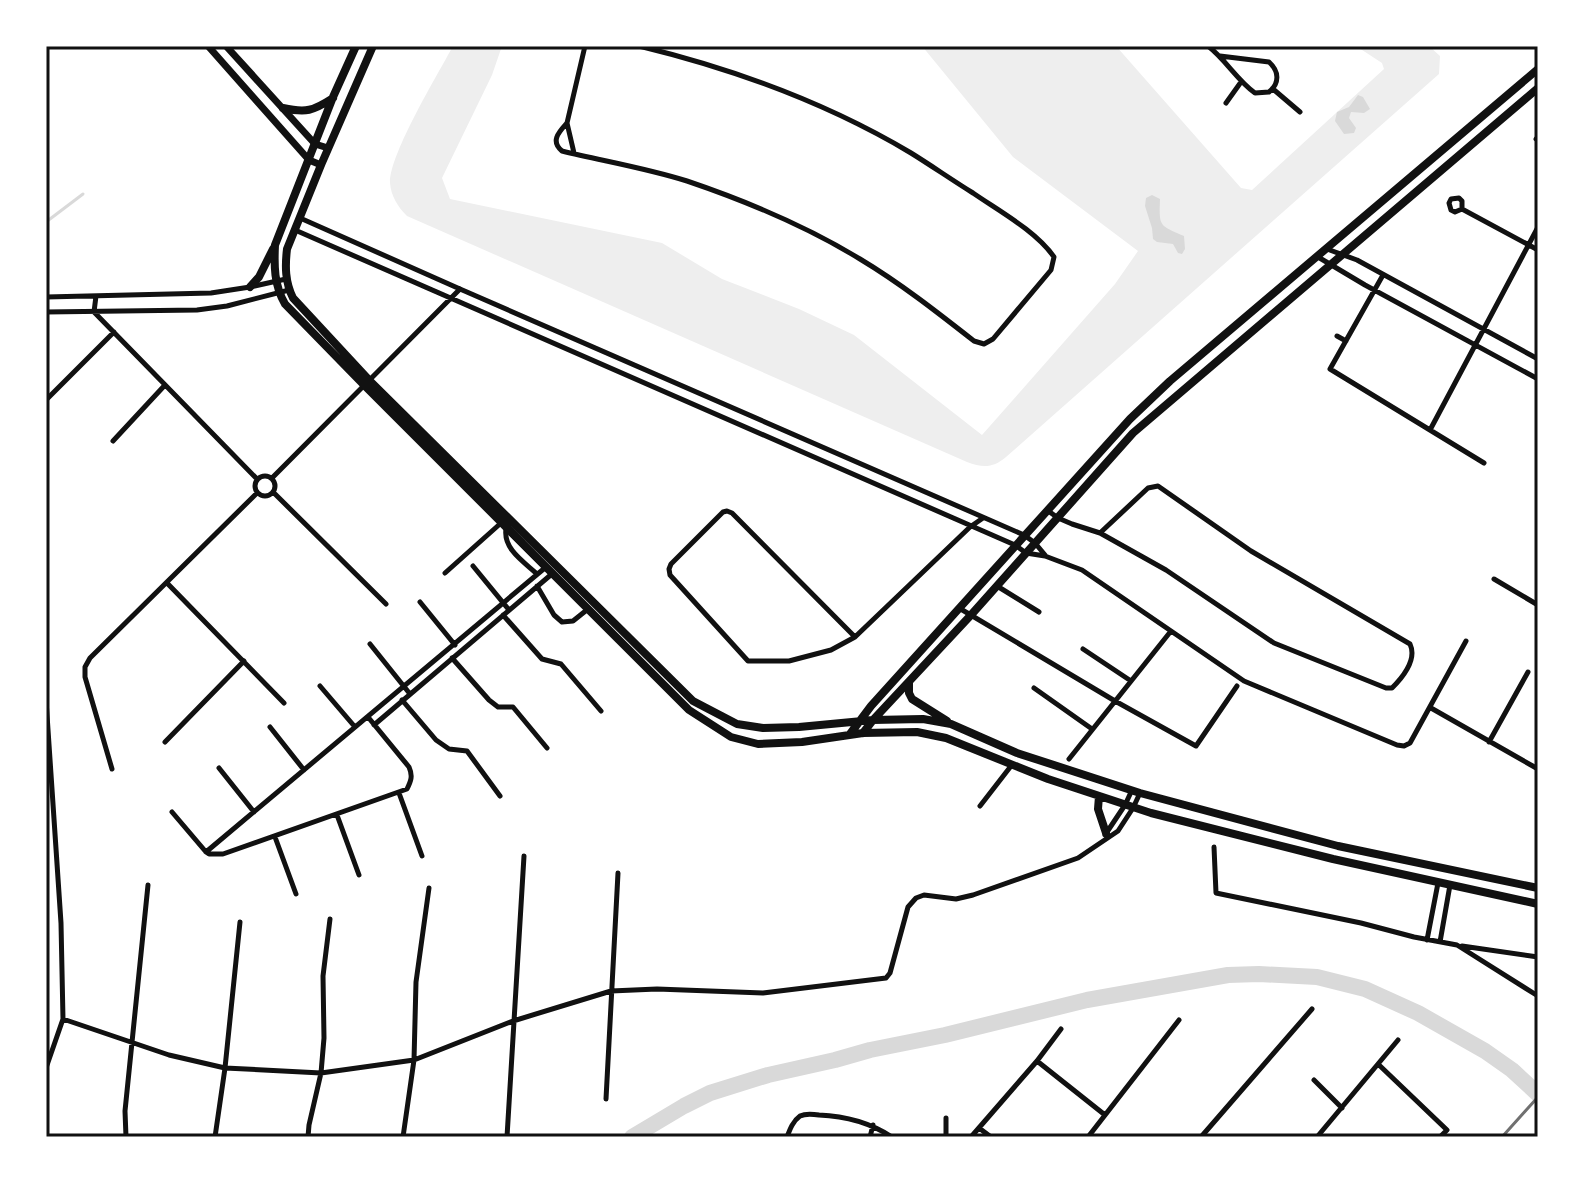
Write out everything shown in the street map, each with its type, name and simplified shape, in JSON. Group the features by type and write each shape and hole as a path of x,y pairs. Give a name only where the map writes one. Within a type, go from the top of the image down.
{"main road":[{"path":"250,287 259,277 275,245 356,46"},
{"path":"373,46 287,249 285,264 289,290 366,382 504,526 552,568 588,609 689,710 731,737 758,744 802,742 863,733 917,732 946,738 1011,766 1129,806 1333,859 1538,904"},
{"path":"850,734 958,608 1130,419 1170,381 1538,69"},
{"path":"863,733 1133,433 1538,88"},
{"path":"283,108 301,112 317,109 333,97"},
{"path":"1371,212 1379,222"},
{"path":"275,245 275,281 285,304 552,568 693,701 737,724 763,728 873,720 923,719 951,724"},
{"path":"1293,278 1301,289"},
{"path":"909,682 912,699 951,724 1017,753 1136,791 1338,846 1538,888"},
{"path":"1099,796 1098,809 1106,833"}],"street":[{"path":"208,46 309,160 321,165"},
{"path":"226,46 315,144 328,148"},
{"path":"574,153 567,123 585,46"},
{"path":"567,123 555,141 562,151 684,180 798,225 859,258 919,298 974,341 984,344 993,339 1051,270 1054,257 1045,245 910,152 828,110 757,80 639,46"},
{"path":"1208,46 1255,93 1265,94 1277,84 1277,74 1269,62 1220,56"},
{"path":"1226,103 1241,82"},
{"path":"1273,89 1300,112"},
{"path":"1462,209 1538,250"},
{"path":"300,218 1024,535 1045,556"},
{"path":"1430,430 1538,227"},
{"path":"295,230 1015,545 1026,553 1045,556 1082,570 1244,681 1397,745 1410,743 1466,641"},
{"path":"1327,249 1357,260 1538,359"},
{"path":"1318,257 1538,379"},
{"path":"1347,274 1350,264 1357,260"},
{"path":"1383,275 1330,369 1484,463"},
{"path":"46,297 211,293 286,279"},
{"path":"272,478 460,289"},
{"path":"46,312 197,310 227,306 289,290"},
{"path":"94,312 96,296"},
{"path":"94,312 257,479"},
{"path":"46,400 114,332"},
{"path":"1337,336 1346,341"},
{"path":"113,441 165,385"},
{"path":"261,476 272,478 275,485 273,492 268,496 257,493 257,479 261,476"},
{"path":"1047,510 1058,518 1100,533 1166,570 1274,643 1386,688 1392,688 1412,659 1410,644 1251,551 1158,486 1148,488 1100,533"},
{"path":"273,492 386,604"},
{"path":"112,769 85,677 85,667 90,658 257,493"},
{"path":"855,637 727,511 669,569 670,575 748,661 789,661 831,650 855,637 983,518"},
{"path":"445,573 504,526"},
{"path":"504,526 511,549 537,574"},
{"path":"473,566 509,610"},
{"path":"206,852 537,574 552,568"},
{"path":"374,725 537,586 552,568"},
{"path":"1494,579 1538,605"},
{"path":"167,583 284,703"},
{"path":"537,586 554,615 562,622 573,621 588,609"},
{"path":"997,586 1039,612"},
{"path":"420,602 460,652"},
{"path":"958,608 1196,746 1237,686"},
{"path":"503,615 542,659 561,664 601,711"},
{"path":"1069,759 1171,631"},
{"path":"370,644 410,694"},
{"path":"1083,649 1131,681"},
{"path":"452,658 489,700 498,707 513,707 547,748"},
{"path":"165,742 244,661"},
{"path":"1489,742 1528,672"},
{"path":"320,686 355,727"},
{"path":"1034,688 1093,729"},
{"path":"46,700 61,923 63,1019 46,1068"},
{"path":"402,700 436,740 449,749 467,751 500,796"},
{"path":"1431,708 1538,769"},
{"path":"172,812 206,852 223,854 399,793 407,789 412,780 411,773 368,717"},
{"path":"270,727 304,770"},
{"path":"980,806 1011,766"},
{"path":"219,768 254,812"},
{"path":"63,1019 169,1055 225,1068 321,1073 414,1060 513,1021 611,991 657,989 763,993 886,978 908,907 916,898 924,895 956,899 973,895 1078,858 1118,831 1136,791"},
{"path":"399,793 422,856"},
{"path":"1100,842 1129,806"},
{"path":"337,815 359,875"},
{"path":"275,837 296,894"},
{"path":"1214,847 1216,893 1427,940 1538,957"},
{"path":"507,1137 524,856"},
{"path":"606,1099 618,873"},
{"path":"1427,940 1438,883"},
{"path":"126,1137 125,1111 148,885"},
{"path":"1440,942 1450,885"},
{"path":"403,1137 414,1060 416,982 429,888"},
{"path":"308,1137 321,1073 323,976 330,919"},
{"path":"215,1137 240,922"},
{"path":"1457,945 1538,996"},
{"path":"1201,1137 1312,1009"},
{"path":"1088,1137 1179,1020"},
{"path":"971,1137 1061,1029"},
{"path":"1317,1137 1398,1040"},
{"path":"1037,1061 1105,1115"},
{"path":"1378,1064 1447,1130 1440,1137"},
{"path":"1314,1080 1342,1108"},
{"path":"787,1137 799,1117 808,1114 841,1116 873,1125 892,1137"},
{"path":"946,1118 946,1137"},
{"path":"870,1137 873,1125"},
{"path":"979,1128 991,1137"}],"shaded area":[{"path":"453,46 502,46 492,75 442,178 450,199 662,243 722,279 799,309 854,335 982,435 1115,284 1138,251 1013,157 922,46 1116,46 1241,188 1252,190 1384,69 1382,63 1356,46 1429,46 1440,56 1439,74 1006,457 983,466 967,462 407,216 392,192 392,170 416,114"},
{"path":"1358,95 1363,97 1370,109 1364,113 1351,112 1349,118 1356,128 1354,133 1344,134 1335,121 1337,112 1349,107"},
{"path":"1152,195 1160,199 1162,224 1184,236 1185,249 1182,254 1173,244 1153,239 1145,206 1146,198"}],"waterway":[{"path":"46,222 83,194"},
{"path":"632,1137 710,1093 768,1075 1087,1000 1228,975 1317,977 1365,989 1418,1013 1485,1051 1538,1094"}],"railway":[{"path":"1502,1137 1538,1097"}]}
